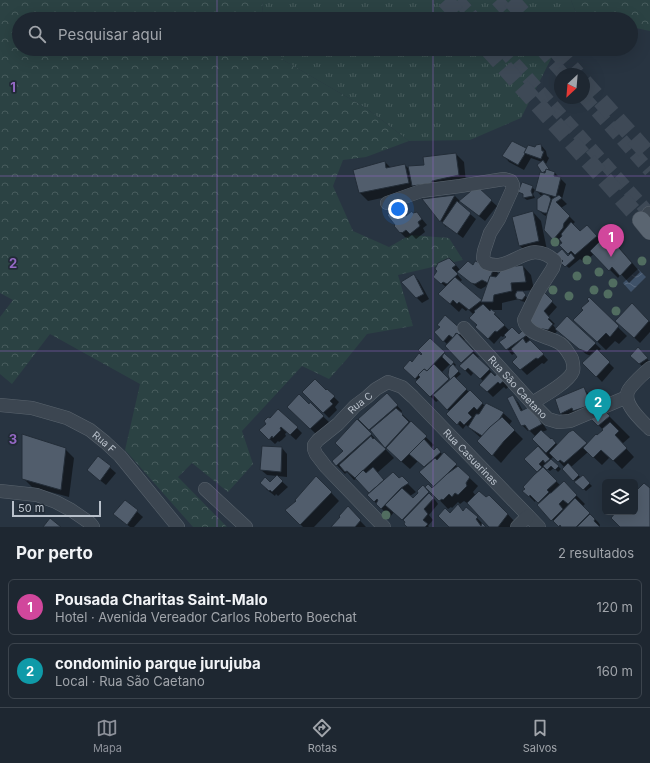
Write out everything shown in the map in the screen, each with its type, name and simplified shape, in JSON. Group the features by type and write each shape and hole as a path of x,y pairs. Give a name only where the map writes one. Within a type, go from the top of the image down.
{"street":[{"path":"387,203 421,191 504,179 510,181 513,185 499,219 490,234 483,258 486,263 497,266 509,263 526,254 534,252 550,257 554,261 553,268 536,294 524,320 528,328 537,334 562,345 569,353 573,364 572,372 568,378 532,403"},
{"name":"Rua São Caetano","path":"464,328 548,419 558,422 570,421 627,397"},
{"path":"650,368 629,389 627,397 634,413 650,429"},
{"name":"Rua C","path":"384,527 326,467 316,454 314,445 338,424 355,406 376,389 388,382 402,387"},
{"name":"Rua Casuarinas","path":"402,387 539,527"},
{"name":"Rua F","path":"0,404 32,408 67,418 90,430 120,456 178,527"},
{"path":"205,490 246,527"},
{"path":"0,491 37,495 56,502 71,510 90,523 93,527"},
{"path":"517,527 528,516"}],"green space":[{"path":"0,0 262,0 263,12 12,12 12,56 280,56 283,60 366,108 409,141 366,157 343,160 333,186 353,231 389,247 410,235 449,238 463,260 398,275 413,326 367,334 329,379 302,366 242,431 253,464 228,492 192,463 178,477 227,527 193,527 125,450 140,384 50,334 12,384 0,374 0,317 13,300 0,293"},
{"path":"262,0 571,0 576,12 263,12"},
{"path":"571,0 650,0 650,31 638,28 638,12 576,12"},
{"path":"280,56 552,56 521,118 470,140 409,141 366,108 283,60"}],"water":[{"path":"638,269 646,277 631,292 623,283"}],"building":[{"path":"512,141 528,149 518,165 502,156"},
{"path":"541,144 542,151 544,151 541,159 524,153 528,145 535,147 536,145"},
{"path":"456,153 459,175 432,181 433,183 412,186 408,166 424,165 423,157"},
{"path":"543,160 549,169 542,173 537,165"},
{"path":"385,161 386,168 405,164 409,183 359,193 353,170"},
{"path":"546,169 555,172 554,176 561,177 556,197 535,191 540,172 545,173"},
{"path":"522,182 533,186 531,191 533,196 523,198 523,194 518,192"},
{"path":"477,186 492,200 479,216 459,201"},
{"path":"544,194 549,196 551,199 547,213 537,210 537,199"},
{"path":"455,195 440,222 422,199"},
{"path":"559,195 562,198 556,202 570,216 564,223 563,228 553,240 544,230 552,199"},
{"path":"457,201 471,213 457,234 442,223"},
{"path":"400,208 406,216 412,211 413,213 417,212 422,219 418,222 420,226 410,234 406,230 400,233 387,215 395,209 397,211"},
{"path":"533,211 539,241 519,246 512,217"},
{"path":"571,222 580,231 587,225 597,236 575,255 571,251 568,254 559,245 562,243 559,239 562,236 561,234"},
{"path":"607,234 632,263 620,276 612,267 609,271 590,251"},
{"path":"562,249 568,256 571,253 575,258 565,267 561,263 563,261 556,254"},
{"path":"449,258 456,265 452,268 458,274 447,284 443,282 441,284 433,277 437,271 435,269 438,263"},
{"path":"468,261 473,265 475,261 494,268 488,283 482,280 475,284 471,283 457,272"},
{"path":"523,265 526,282 511,283 512,291 494,295 493,302 481,302 490,276 496,277 503,268"},
{"path":"414,274 424,294 416,298 401,282"},
{"path":"455,277 482,300 469,310 459,302 457,304 453,300 450,304 438,294"},
{"path":"542,290 553,301 544,311 550,318 548,319 553,324 548,330 533,327 525,320"},
{"path":"517,291 523,291 526,295 522,300 517,299 515,295"},
{"path":"589,297 619,326 610,337 606,333 597,342 573,320 583,310 581,308 589,301 587,299"},
{"path":"632,303 649,321 634,338 615,321"},
{"path":"483,304 490,311 491,309 496,313 494,314 505,325 497,332 495,331 488,339 475,327 477,325 469,318 475,312 474,311"},
{"path":"445,315 463,331 459,335 456,333 453,338 449,335 443,342 434,332 440,327 437,325"},
{"path":"567,316 596,343 587,352 579,349 555,329"},
{"path":"512,327 519,334 523,330 527,335 506,350 499,342 506,337 504,335"},
{"path":"457,333 474,351 461,363 445,346"},
{"path":"430,338 445,352 427,371 424,369 415,379 403,368 410,360 412,362 419,353 421,355 422,354 418,350"},
{"path":"523,338 526,343 530,340 544,354 520,370 512,362 517,357 511,349"},
{"path":"638,347 648,358 639,364 630,356"},
{"path":"597,349 610,362 596,377 582,363"},
{"path":"444,353 454,362 451,366 442,357"},
{"path":"473,353 490,369 480,379 468,368 465,371 459,366"},
{"path":"434,364 449,379 430,397 415,382 420,377 418,375 424,369 427,371"},
{"path":"453,364 459,371 450,380 448,375 449,368"},
{"path":"491,372 495,376 497,373 507,378 500,384 498,382 487,392 479,385"},
{"path":"454,376 467,389 447,410 433,395"},
{"path":"315,379 326,390 327,389 335,396 330,401 333,404 323,413 302,392"},
{"path":"584,387 591,405 573,411 572,408 560,414 555,399"},
{"path":"470,390 483,403 477,410 474,407 468,413 472,417 464,425 460,421 457,425 446,414"},
{"path":"387,393 398,405 369,430 358,419"},
{"path":"299,394 309,404 310,402 324,416 310,429 287,407"},
{"path":"513,395 521,411 531,406 542,424 529,431 525,425 521,426 507,398"},
{"path":"486,403 504,412 487,439 468,427 476,414 479,414"},
{"path":"396,408 409,422 385,448 370,430"},
{"path":"278,409 298,427 290,435 281,427 281,430 269,440 259,430 266,424 264,421 268,417 270,418"},
{"path":"603,409 610,416 598,426 589,417"},
{"path":"502,417 515,430 492,456 477,441"},
{"path":"357,419 372,434 336,466 332,461 343,451 335,443"},
{"path":"411,421 427,436 401,462 386,448"},
{"path":"610,422 619,431 615,435 627,448 613,461 601,450 593,458 583,448"},
{"path":"541,430 556,443 546,453 532,439"},
{"path":"573,430 587,443 564,463 560,460 558,462 549,453 569,432"},
{"path":"22,434 66,448 61,490 22,479"},
{"path":"371,436 386,449 355,478 347,471 345,472 339,465"},
{"path":"424,439 434,450 437,447 441,452 424,467 409,454"},
{"path":"262,446 282,447 281,472 260,470"},
{"path":"538,446 550,459 545,463 543,460 539,464 542,467 537,472 524,459"},
{"path":"444,452 457,464 434,487 419,472 435,458 437,460"},
{"path":"98,456 111,466 100,481 87,470"},
{"path":"551,459 559,466 555,470 551,466 547,470 543,466"},
{"path":"568,463 579,475 573,481 562,469"},
{"path":"458,466 470,477 466,483 467,486 458,495 455,493 452,497 449,494 443,500 442,499 439,501 425,487 428,484 432,488"},
{"path":"373,467 384,480 369,493 355,478 363,470 366,473"},
{"path":"543,467 557,481 547,490 549,492 538,503 530,495 529,497 522,491 525,489 523,487"},
{"path":"393,472 399,478 402,476 409,483 401,488 381,509 376,504 377,499 374,502 367,495"},
{"path":"277,475 283,481 272,492 260,483 265,477 270,482"},
{"path":"583,475 590,483 583,490 574,482"},
{"path":"316,476 332,492 300,525 285,510 296,501 295,500"},
{"path":"564,481 577,495 568,504 563,500 559,504 563,509 551,521 537,505"},
{"path":"644,483 650,488 650,527 620,527 611,518 614,515 638,515 638,489"},
{"path":"423,485 429,492 402,520 385,505 402,488 413,498"},
{"path":"479,491 486,497 489,495 508,514 498,527 489,527 467,503"},
{"path":"429,493 434,498 424,509 428,514 423,520 428,524 425,527 407,527 403,520"},
{"path":"575,498 590,513 576,527 561,527 560,525 559,527 553,521"},
{"path":"125,500 138,510 127,525 113,514"},
{"path":"458,504 463,511 466,507 478,517 476,519 481,526 482,523 486,527 449,527 438,516 445,508 450,513"},
{"path":"348,506 361,520 355,527 331,527 340,517 339,516"},
{"path":"590,514 600,527 577,527"},
{"path":"50,518 61,527 43,527"}],"tunnel":[{"path":"445,0 456,12"},
{"path":"458,0 469,12"},
{"path":"497,0 508,12"},
{"path":"511,0 522,12"},
{"path":"494,56 641,220"},
{"path":"508,56 649,213"},
{"path":"547,56 558,68"},
{"path":"561,56 572,68"},
{"path":"590,89 650,156"},
{"path":"590,104 650,171"}],"place":[{"name":"Pousada Charitas Saint-Malo","path":"611,257"},
{"name":"condominio parque jurujuba","path":"598,422"}]}
